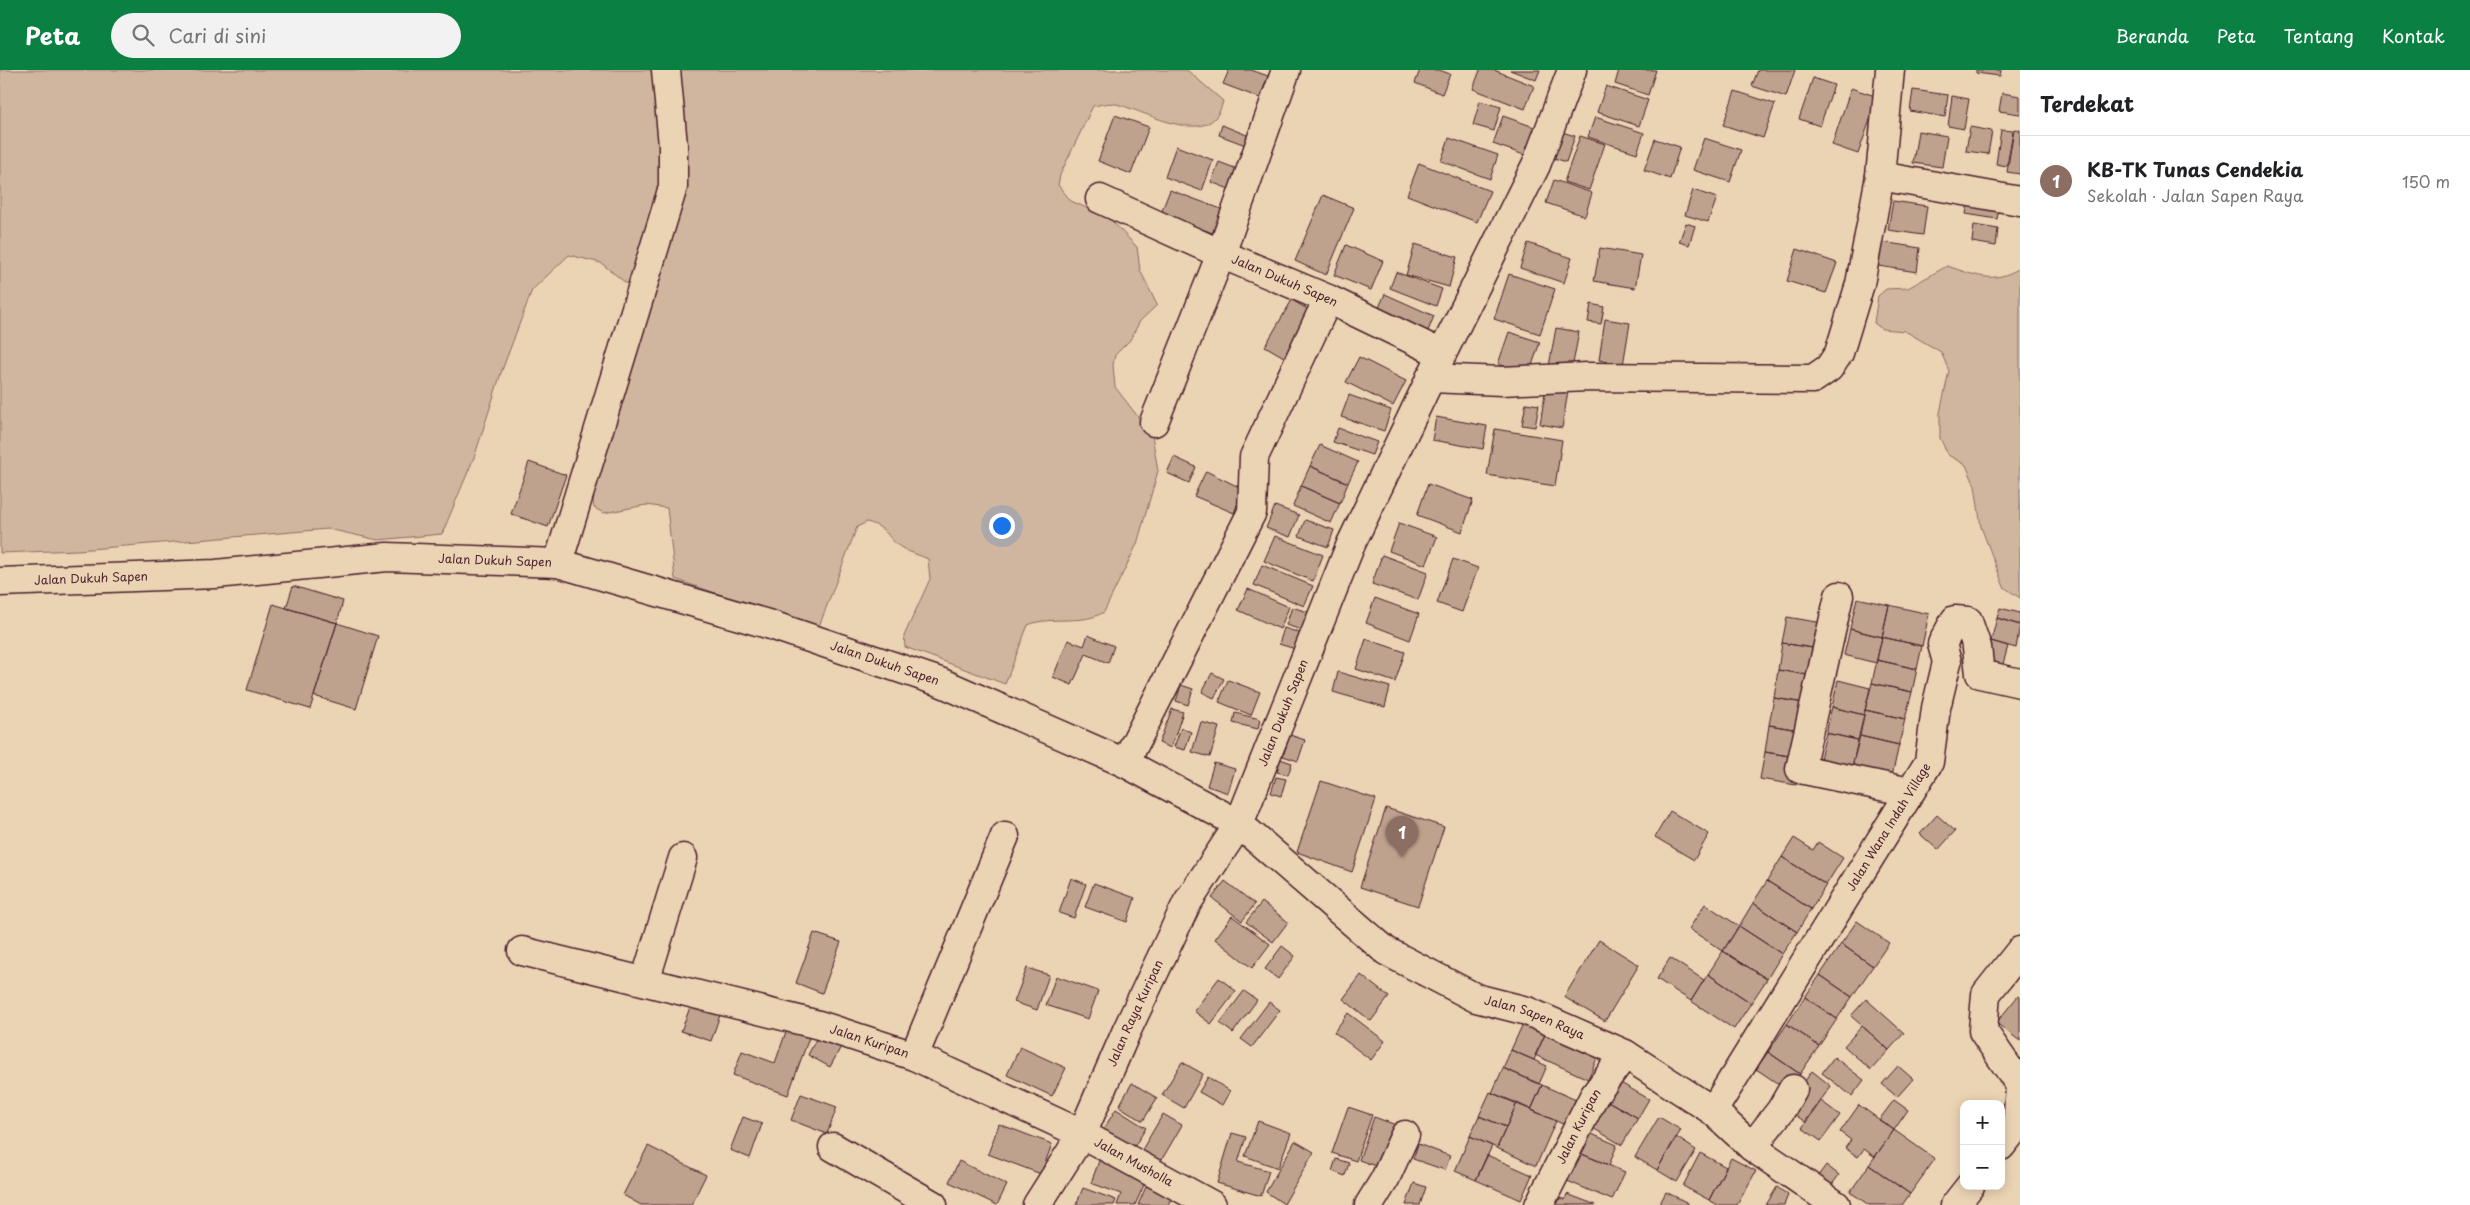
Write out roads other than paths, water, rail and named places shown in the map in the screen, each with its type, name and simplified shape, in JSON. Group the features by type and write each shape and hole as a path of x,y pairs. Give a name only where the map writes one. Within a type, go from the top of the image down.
{"street":[{"path":"558,563 673,187 673,145 666,70"},
{"name":"Jalan Dukuh Sapen","path":"1286,70 1221,254 1328,298 1436,366"},
{"name":"Jalan Dukuh Sapen","path":"0,582 216,574 387,557 558,563 771,625 940,682 1125,763 1239,824 1352,544 1436,366 1536,165 1572,70"},
{"path":"1436,366 1502,381 1587,377 1813,379 1829,368 1838,353 1860,284 1880,176 1890,70"},
{"path":"1880,176 2020,201"},
{"path":"1100,200 1221,254 1154,422"},
{"path":"1125,763 1252,512 1254,457 1328,298"},
{"path":"1840,596 1800,769 1910,792"},
{"name":"Jalan Wana Indah Village","path":"1713,1111 1929,762 1936,708 1946,662 1942,644 1955,620 1968,622 1977,647 1980,674 2020,683"},
{"name":"Jalan Sapen Raya","path":"1239,824 1386,951 1476,998 1526,1011 1625,1054 1713,1111 1752,1147 1836,1205"},
{"name":"Jalan Raya Kuripan","path":"1037,1205 1082,1134 1131,1021 1187,903 1239,824"},
{"path":"914,1056 1005,836"},
{"path":"645,981 683,858"},
{"name":"Jalan Kuripan","path":"522,951 819,1025 914,1056 1082,1134"},
{"path":"2002,1145 2018,1126 2020,1086 1983,1031 1986,994 2020,951"},
{"name":"Jalan Kuripan","path":"1539,1205 1594,1096 1625,1054"},
{"path":"1752,1147 1781,1110 1793,1089"},
{"name":"Jalan Musholla","path":"1082,1134 1174,1196 1212,1205"},
{"path":"1369,1205 1385,1179 1405,1135"},
{"path":"833,1147 933,1205"},
{"path":"1955,1205 1967,1190"}],"place":[{"name":"KB-TK Tunas Cendekia","path":"1402,857"}]}
